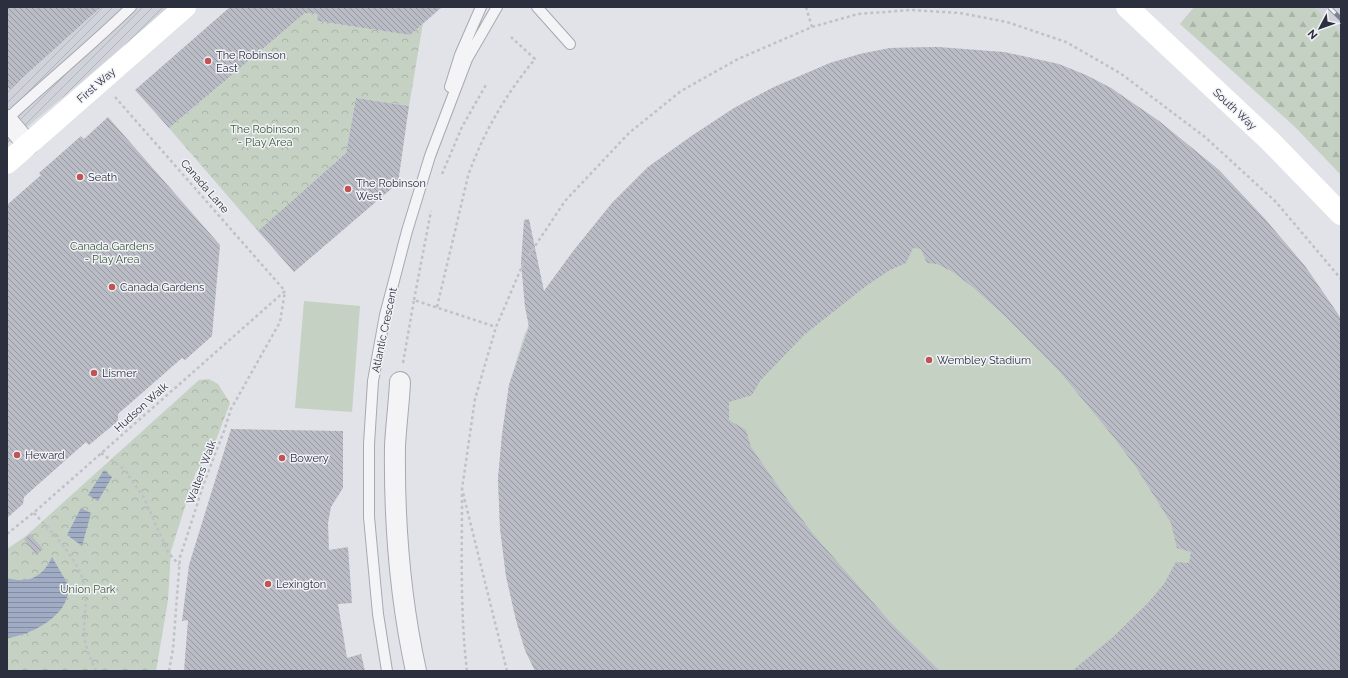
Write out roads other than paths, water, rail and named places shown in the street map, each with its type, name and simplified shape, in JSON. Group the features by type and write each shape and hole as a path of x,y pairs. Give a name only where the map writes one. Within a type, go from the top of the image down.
{"main road":[{"name":"First Way","path":"7,163 185,7"},
{"name":"South Way","path":"1127,7 1270,142 1341,214"}],"street":[{"path":"7,119 28,145"},
{"path":"400,382 395,445 396,505 400,567 407,630 416,671"}],"lane":[{"path":"7,119 131,7"},
{"path":"430,156 460,55 481,7"},
{"name":"Atlantic Crescent","path":"387,671 378,614 369,517 369,444 373,381 385,315 407,231 430,156 467,59 497,7"},
{"path":"537,7 570,44"}],"water":[{"path":"104,470 112,477 98,501 88,495"},
{"path":"81,508 91,513 82,546 67,535"},
{"path":"52,557 70,588 62,608 51,619 30,632 7,638 7,578 22,580 34,577 44,570"}],"railway":[{"path":"1329,7 1341,19"}],"place":[{"name":"The Robinson East","path":"208,61"},
{"name":"Seath","path":"80,177"},
{"name":"The Robinson West","path":"348,189"},
{"name":"Canada Gardens","path":"112,287"},
{"name":"Wembley Stadium","path":"929,360"},
{"name":"Lismer","path":"94,373"},
{"name":"Heward","path":"17,455"},
{"name":"Bowery","path":"282,458"},
{"name":"Lexington","path":"268,584"}],"park label":[{"name":"The Robinson - Play Area","path":"265,135"},
{"name":"Canada Gardens - Play Area","path":"112,252"},
{"name":"Union Park","path":"88,589"}]}
